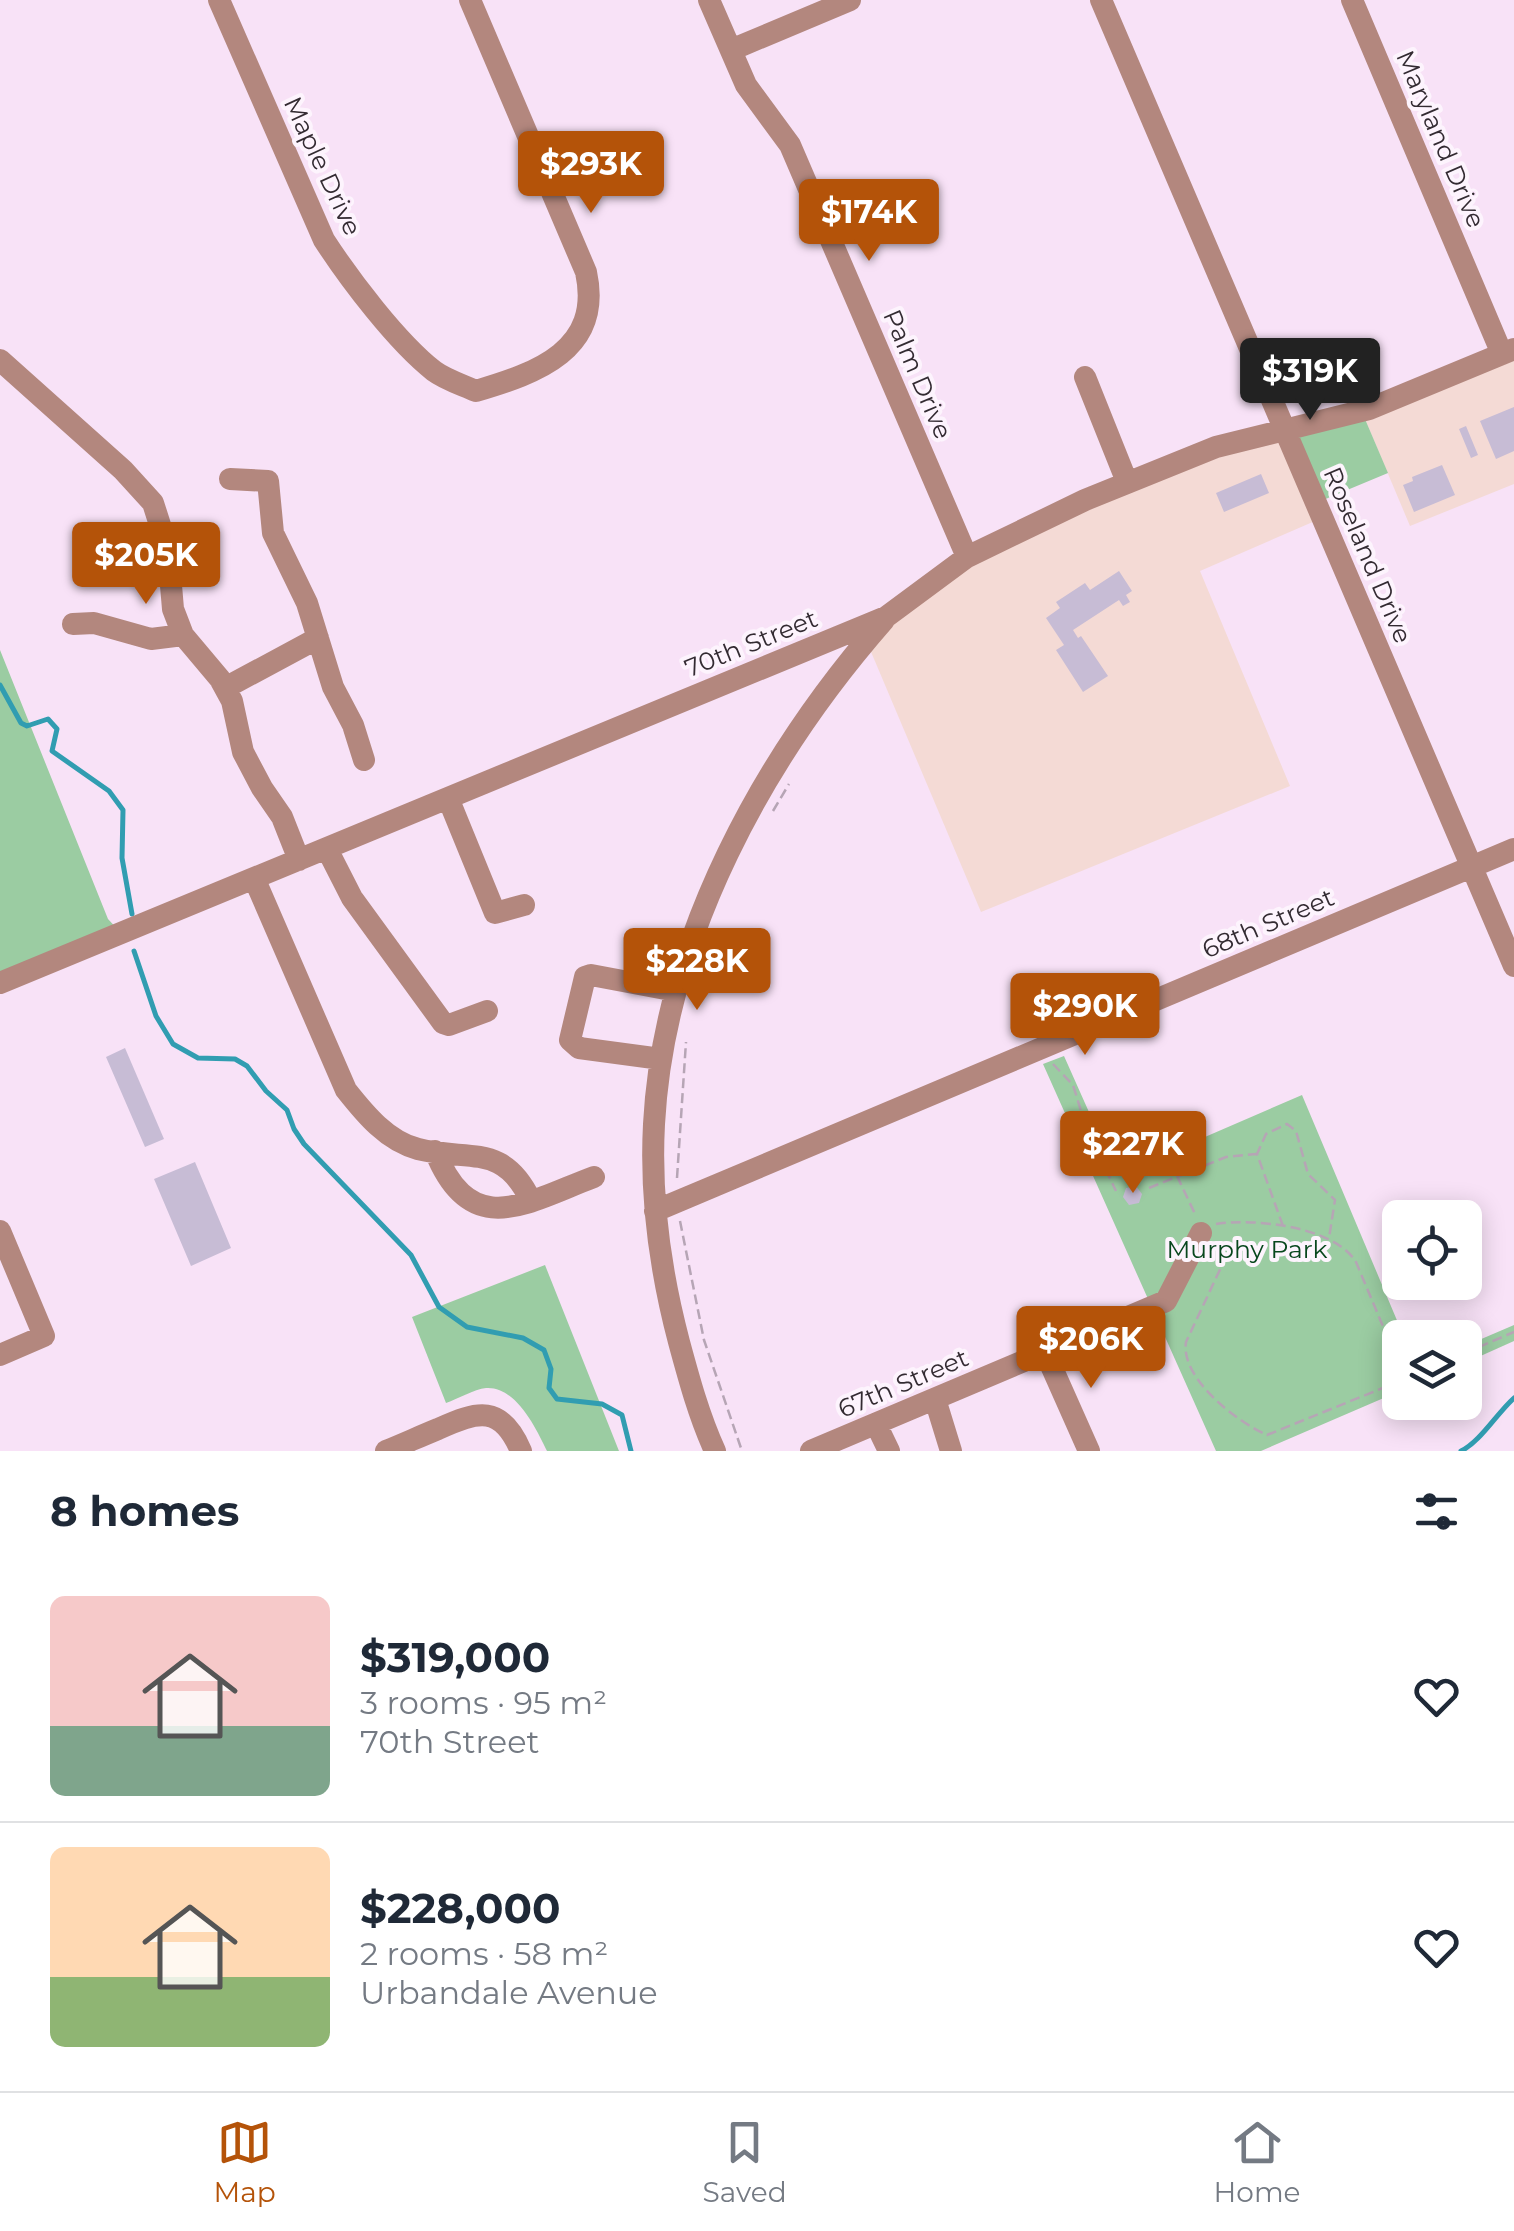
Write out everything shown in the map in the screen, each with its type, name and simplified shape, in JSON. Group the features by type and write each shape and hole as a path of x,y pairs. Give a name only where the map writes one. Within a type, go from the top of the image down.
{"street":[{"name":"Maple Drive","path":"219,0 310,215 339,263 408,346 436,372 476,391 552,362 574,342 586,324 590,288 470,0"},
{"name":"Palm Drive","path":"709,0 752,95 790,145 967,557"},
{"path":"730,50 850,0"},
{"name":"Roseland Drive","path":"1101,0 1514,966"},
{"name":"Maryland Drive","path":"1352,0 1511,350"},
{"name":"70th Street","path":"0,983 886,617 967,557 1127,482 1216,447 1369,409 1511,350"},
{"path":"0,360 123,470 153,503 168,550 173,609 184,635 232,701 243,752 282,817 299,860"},
{"path":"1085,377 1127,482"},
{"path":"230,480 268,482 272,533 307,603 333,688 353,725 364,760"},
{"path":"715,1451 700,1414 660,1255 654,1124 661,1059 676,991 707,902 751,809 804,722 886,617"},
{"path":"74,624 94,623 151,640 184,635"},
{"path":"225,688 318,638"},
{"path":"448,798 495,912 524,905"},
{"path":"326,849 352,898 442,1023 448,1025 487,1011"},
{"name":"68th Street","path":"655,1211 1514,850"},
{"path":"254,878 346,1090 364,1113 397,1140 417,1148 498,1162 514,1170 531,1200"},
{"path":"661,1059 579,1048 570,1040 580,987 585,977 591,976 676,991"},
{"path":"435,1151 447,1176 482,1206 510,1209 594,1176"},
{"path":"0,1231 44,1336 0,1355"},
{"name":"67th Street","path":"811,1451 1166,1301 1208,1231"},
{"path":"1046,1352 1089,1451"},
{"path":"935,1399 951,1451"},
{"path":"386,1451 468,1416 486,1414 509,1428 521,1451"},
{"path":"876,1424 890,1451"}],"path":[{"path":"774,810 791,781"},
{"path":"677,1183 687,1034"},
{"path":"1052,1063 1073,1084 1087,1130 1116,1191"},
{"path":"1257,1154 1271,1130 1281,1124 1294,1127 1304,1168 1336,1203 1329,1239"},
{"path":"1149,1188 1226,1158 1257,1154"},
{"path":"1257,1154 1284,1227"},
{"path":"1178,1176 1224,1261 1186,1342 1186,1356 1200,1382 1236,1416 1267,1434 1382,1389"},
{"path":"680,1210 686,1260 704,1340 742,1451"},
{"path":"1208,1231 1250,1220 1329,1239 1353,1256 1382,1327"},
{"path":"1482,1346 1514,1332"}],"shaded area":[{"path":"1514,349 1514,484 1410,526 1362,412"},
{"path":"1285,431 1322,518 1200,571 1290,786 981,912 866,640 967,557"}],"green space":[{"path":"1362,412 1388,473 1316,503 1285,431"},
{"path":"0,650 108,919 121,933 0,983"},
{"name":"Murphy Park","path":"1064,1056 1117,1175 1302,1095 1382,1285 1382,1300 1388,1300 1397,1320 1382,1320 1382,1399 1261,1451 1216,1451 1043,1064"},
{"path":"545,1265 619,1451 547,1451 524,1410 497,1389 481,1389 446,1403 412,1317"},
{"path":"1514,1325 1514,1341 1482,1355 1482,1339"}],"building":[{"path":"1514,407 1514,451 1496,459 1480,421"},
{"path":"1466,426 1478,455 1471,458 1459,429"},
{"path":"1442,465 1455,495 1414,512 1403,485 1413,481 1412,477"},
{"path":"1261,474 1269,493 1224,512 1216,493"},
{"path":"1119,571 1132,591 1126,595 1130,602 1123,606 1119,600 1073,630 1108,676 1083,692 1056,650 1064,645 1046,618 1060,608 1056,602 1085,583 1090,590"},
{"path":"125,1048 164,1139 145,1147 106,1057"},
{"path":"195,1162 231,1248 191,1266 154,1179"},
{"path":"1136,1186 1142,1194 1139,1203 1129,1205 1123,1197 1126,1188"}],"waterway":[{"path":"0,685 21,723 27,726 48,719 57,729 52,751 109,791 123,810 122,858 132,914"},
{"path":"134,951 156,1016 173,1044 198,1058 235,1059 247,1066 287,1110 304,1144 411,1255 439,1307 467,1327 523,1338 544,1350 551,1369 549,1388 557,1399 602,1404 622,1415 631,1451"},
{"path":"1461,1451 1514,1398"}]}
